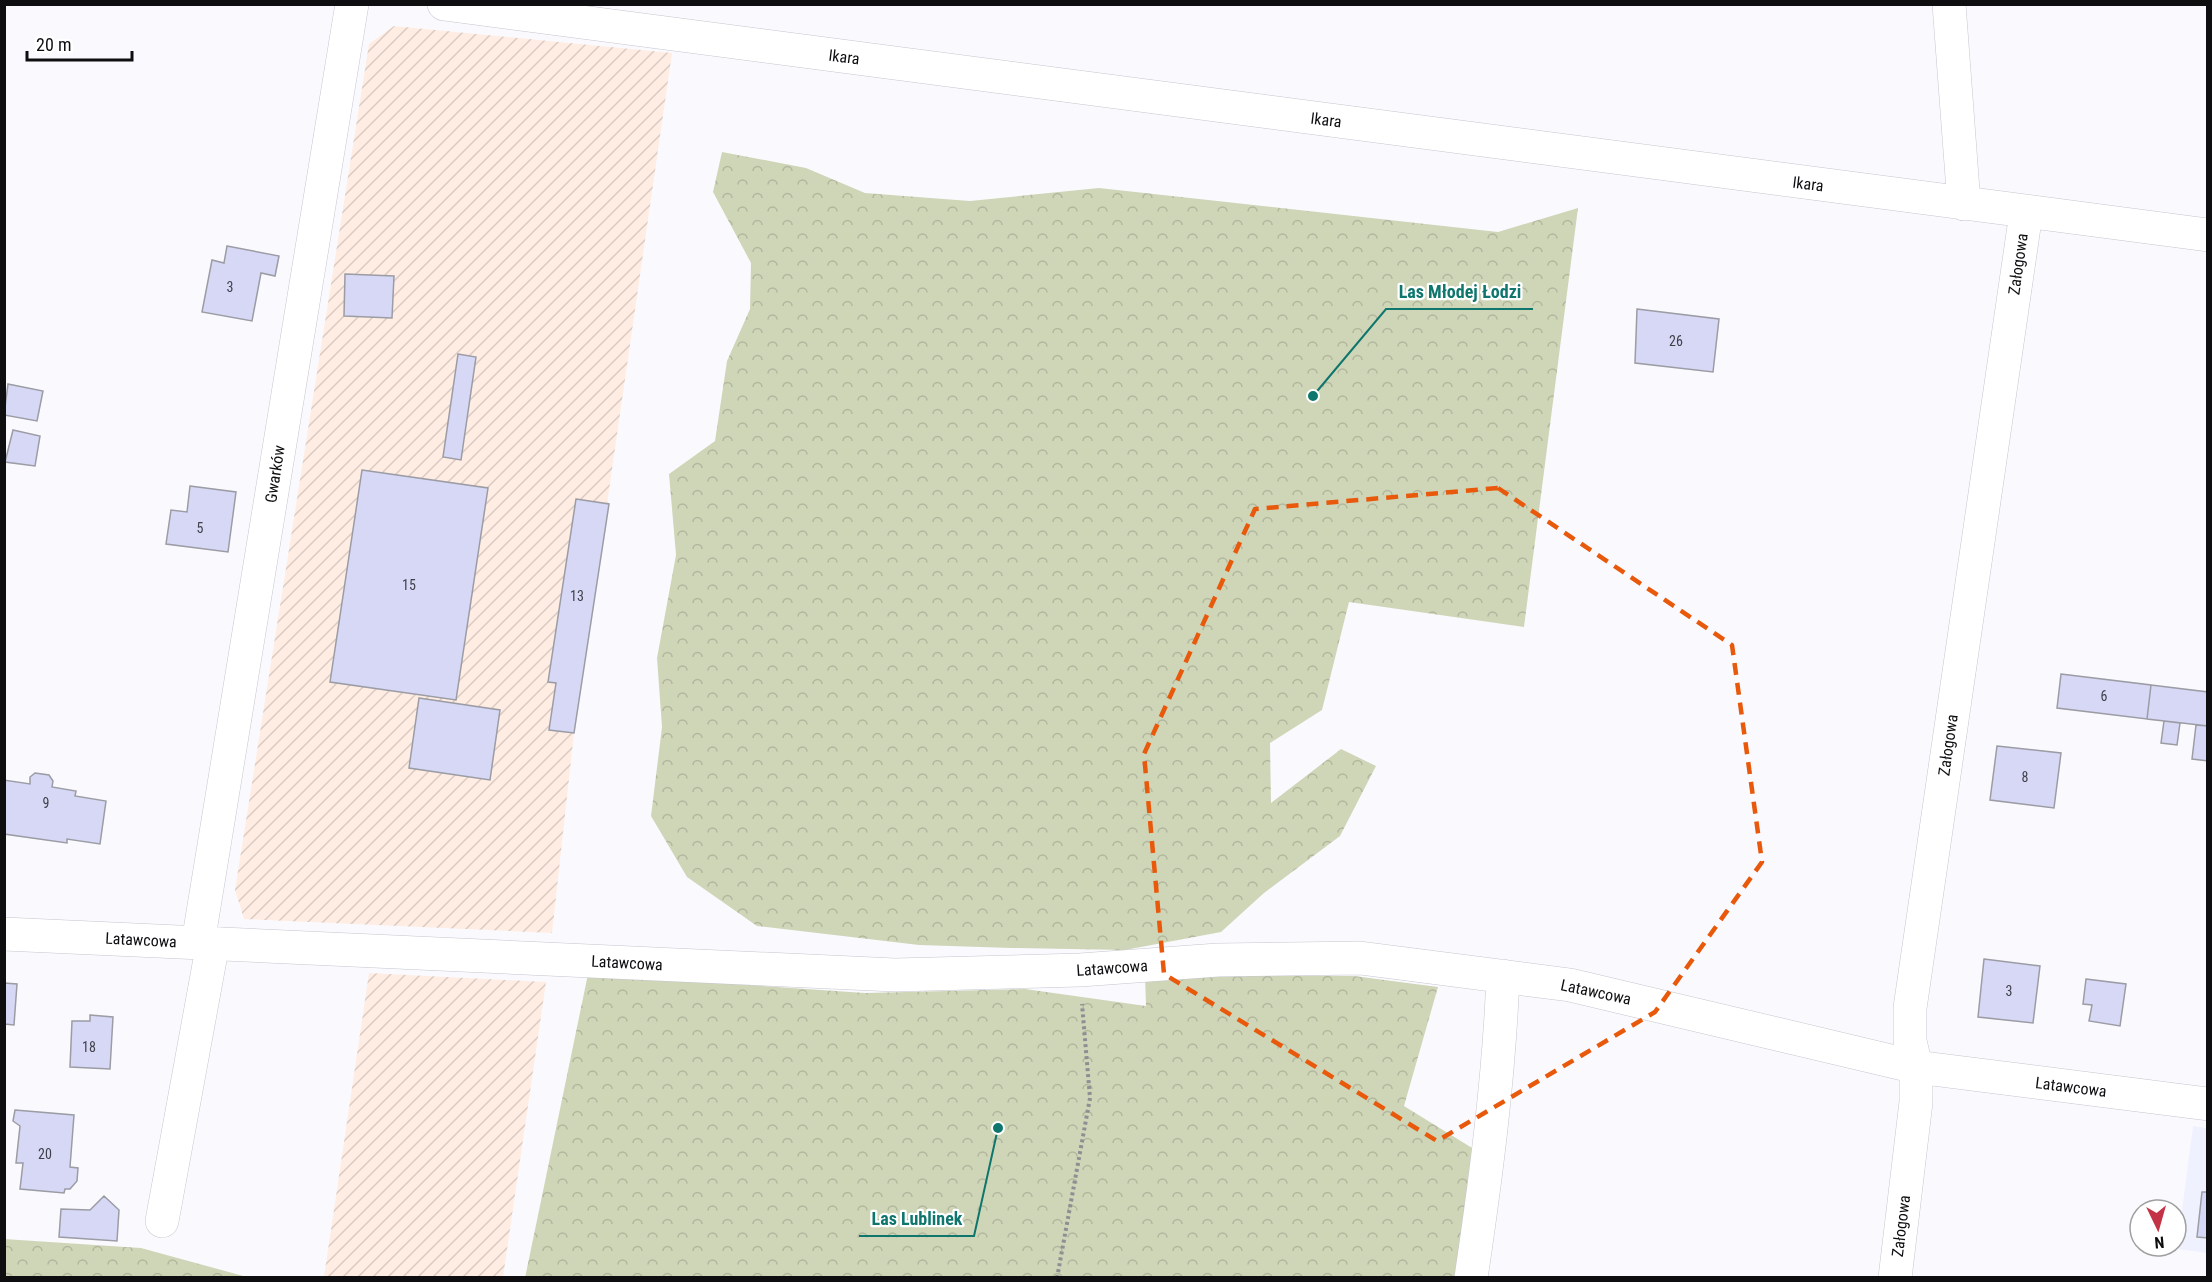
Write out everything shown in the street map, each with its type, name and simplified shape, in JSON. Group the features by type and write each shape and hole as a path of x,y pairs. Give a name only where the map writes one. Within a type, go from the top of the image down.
{"street":[{"name":"Gwarków","path":"162,1221 352,4"},
{"name":"Ikara","path":"444,4 2026,213 2208,235"},
{"path":"1949,4 1964,204"},
{"name":"Załogowa","path":"1895,1278 1916,1102 1916,1067 1910,1041 1910,1008 2026,213"},
{"name":"Latawcowa","path":"4,934 895,975 1080,970 1218,960 1360,958 1570,985 1916,1067 2208,1104"},
{"path":"1471,1278 1491,1142 1500,1048 1503,976"}],"path":[{"path":"1057,1278 1090,1098 1080,970"}],"highlighted area":[{"path":"1498,488 1732,645 1762,862 1655,1012 1437,1141 1164,974 1144,754 1255,509"}],"shaded area":[{"path":"394,26 672,53 574,733 552,933 244,919 235,890 369,44"},
{"path":"369,973 546,982 503,1277 324,1277"},
{"path":"2193,1126 2207,1128 2207,1253 2188,1250 2188,1198 2184,1198"}],"green space":[{"path":"722,152 806,168 865,193 970,201 1099,188 1498,232 1578,208 1524,627 1349,602 1322,710 1270,743 1271,803 1341,749 1376,766 1340,836 1264,893 1221,932 1125,950 919,945 757,926 687,877 651,816 662,727 657,658 676,555 669,474 715,441 727,361 750,309 751,263 713,192"},
{"path":"588,974 865,993 1025,989 1146,1006 1145,975 1354,976 1438,987 1404,1106 1477,1151 1459,1277 525,1278"},
{"path":"4,1239 141,1248 247,1277 5,1277"}],"building":[{"path":"227,246 279,256 275,276 261,273 252,321 202,312 212,260 224,263"},
{"path":"345,274 394,276 392,318 344,316"},
{"path":"1637,309 1719,319 1713,372 1635,363"},
{"path":"458,354 476,357 461,460 443,457"},
{"path":"8,384 43,391 37,421 4,415"},
{"path":"13,430 40,436 35,466 5,462"},
{"path":"362,470 488,488 456,700 330,682"},
{"path":"190,486 236,492 228,552 166,544 171,510 187,512"},
{"path":"576,499 609,504 574,733 549,730 556,683 548,682"},
{"path":"2061,674 2151,685 2147,719 2057,708"},
{"path":"2151,685 2208,692 2208,726 2147,719"},
{"path":"419,698 500,710 490,780 409,768"},
{"path":"2164,721 2180,723 2177,745 2161,743"},
{"path":"2196,725 2208,726 2208,761 2192,759"},
{"path":"1997,746 2061,753 2054,808 1990,800"},
{"path":"35,773 49,775 53,781 52,787 76,791 75,796 106,801 100,844 67,839 67,843 4,834 4,780 30,784 30,777"},
{"path":"1984,959 2040,966 2033,1023 1978,1017"},
{"path":"2086,979 2126,984 2120,1026 2089,1021 2092,1005 2083,1004"},
{"path":"4,983 17,984 14,1025 4,1024"},
{"path":"90,1015 113,1017 110,1069 70,1067 72,1021 90,1021"},
{"path":"15,1110 74,1115 70,1167 78,1168 77,1181 70,1189 65,1189 64,1193 20,1189 23,1163 16,1163 20,1126 13,1121"},
{"path":"2202,1192 2208,1192 2208,1238 2197,1237"},
{"path":"104,1196 119,1210 117,1241 59,1237 61,1209 90,1210"}],"place":[{"name":"Las Młodej Łodzi","path":"1313,396"},
{"name":"Las Lublinek","path":"998,1128"}]}
